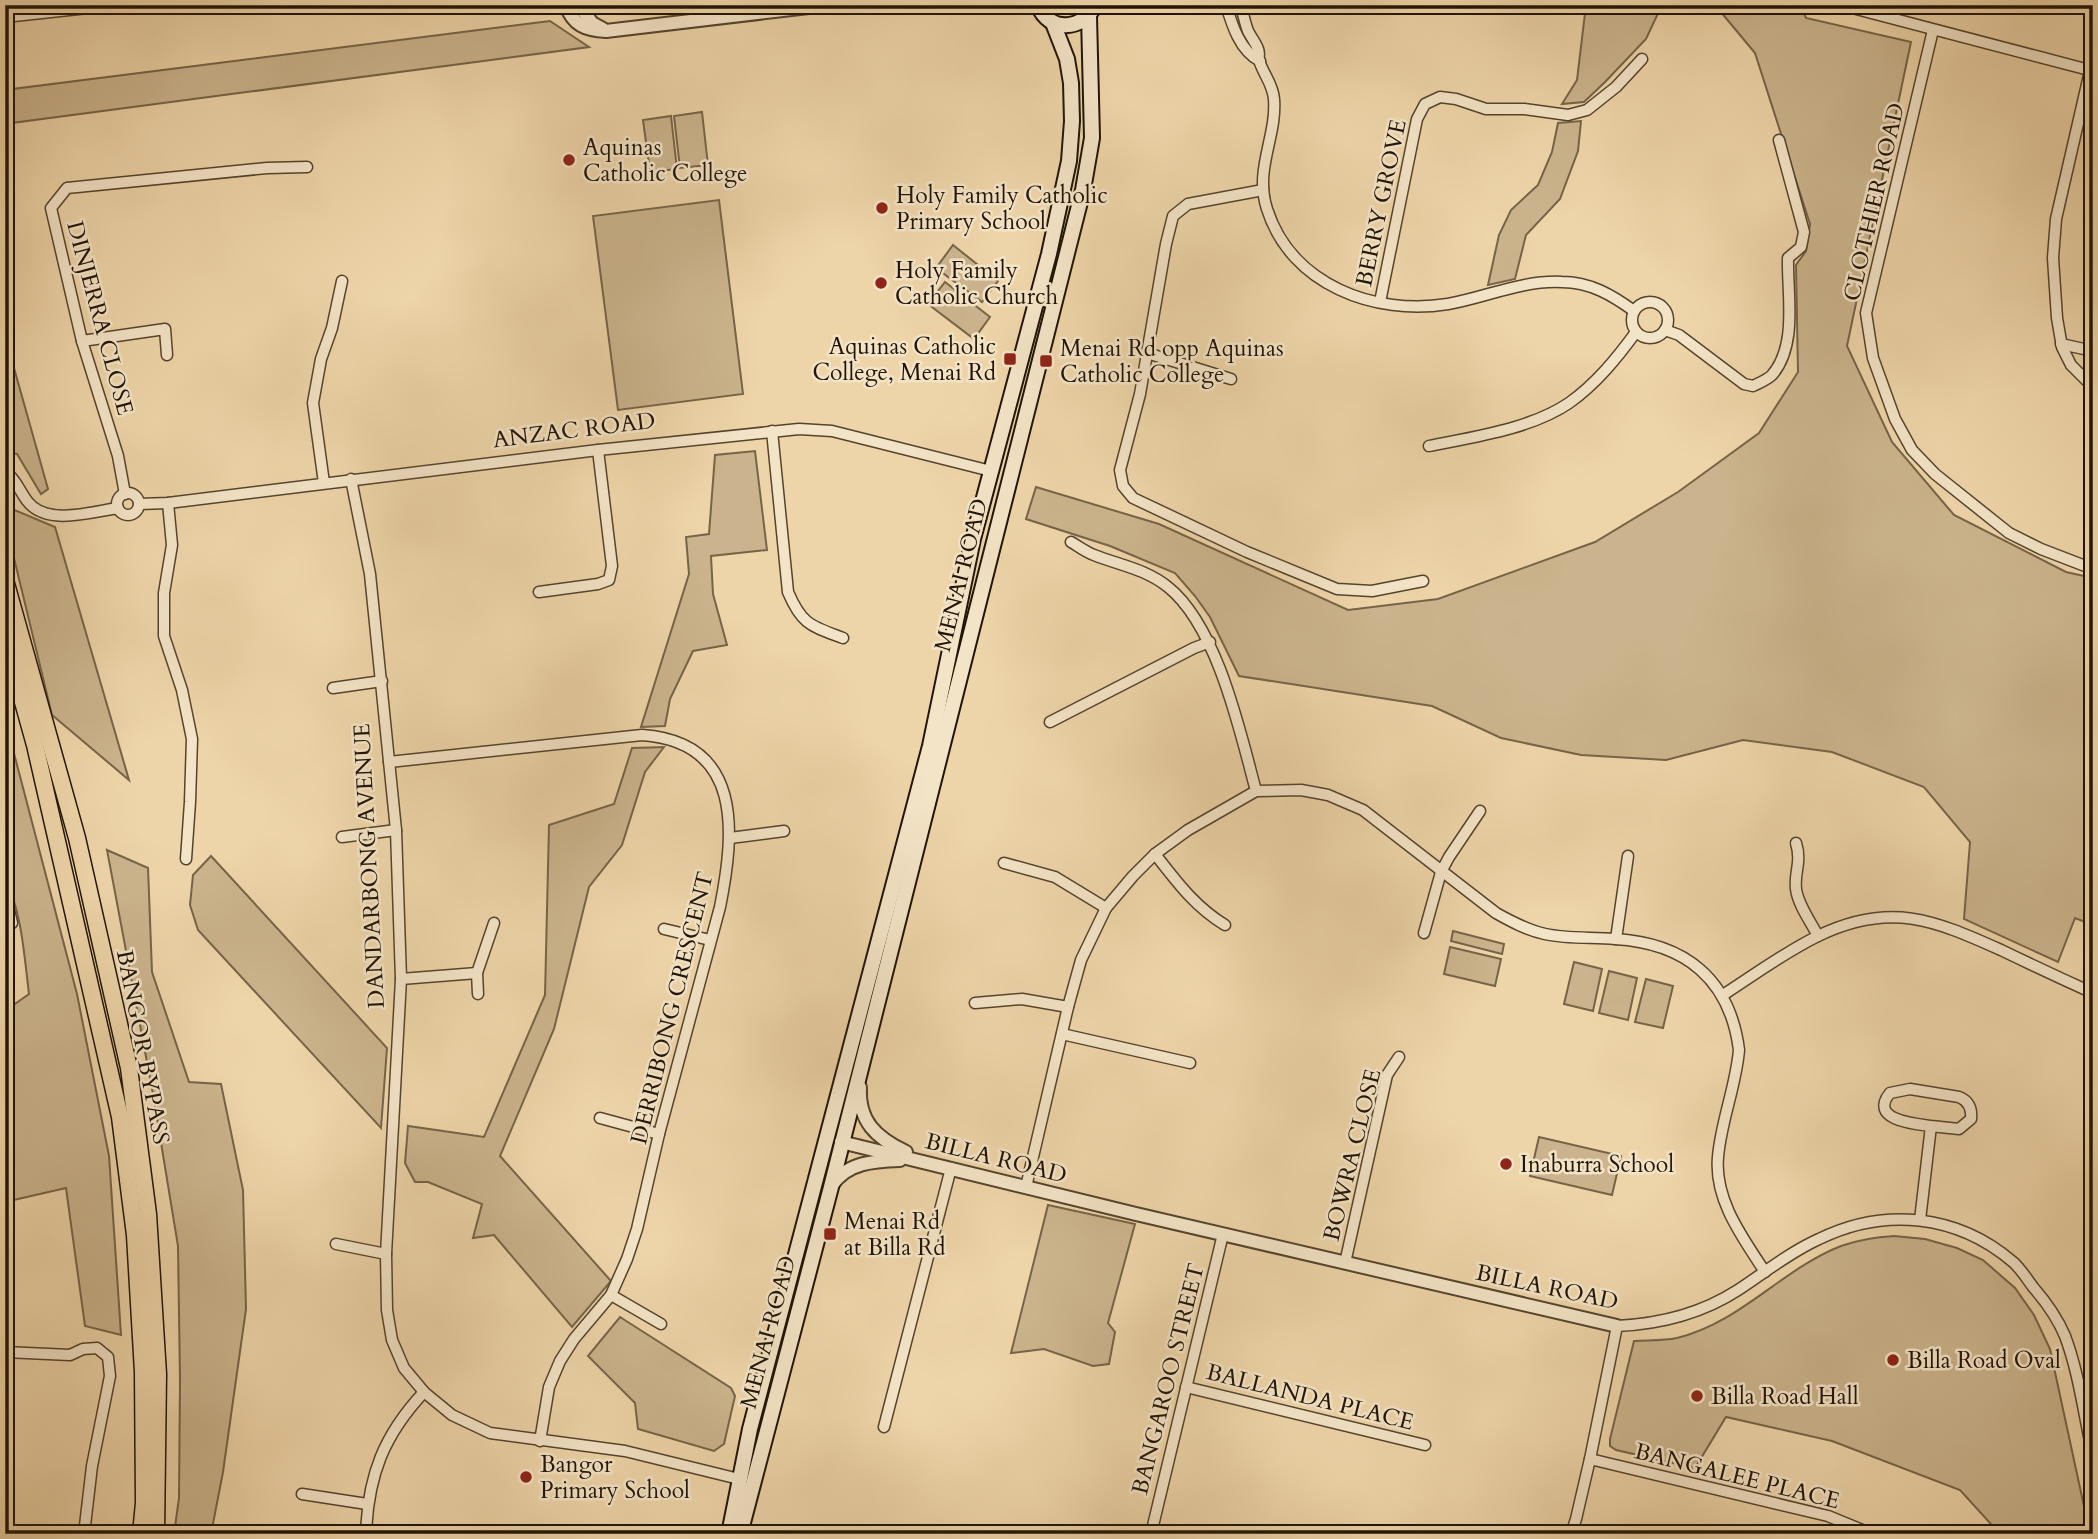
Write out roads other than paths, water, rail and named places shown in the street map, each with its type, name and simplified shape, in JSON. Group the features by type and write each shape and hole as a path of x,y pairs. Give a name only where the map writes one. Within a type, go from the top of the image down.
{"main road":[{"path":"1036,6 1044,17 1053,23 1073,25 1082,22 1095,8"},
{"name":"MENAI ROAD","path":"729,1534 831,1187 1083,190 1091,138 1095,8"},
{"name":"MENAI ROAD","path":"740,1534 750,1429 930,746 973,539 1046,267 1069,161 1071,83 1063,49 1053,23"},
{"name":"ANZAC ROAD","path":"990,471 1010,477"},
{"name":"BANGOR BYPASS","path":"5,580 77,838 129,1068 148,1214 157,1360 156,1534"},
{"name":"BANGOR BYPASS","path":"5,637 35,745 120,1116 135,1235 143,1372 144,1503 141,1534"},
{"name":"MENAI ROAD","path":"841,1091 836,1124 841,1142"},
{"name":"MENAI ROAD","path":"812,1197 828,1157 841,1142"}],"street":[{"path":"5,17 115,5"},
{"path":"566,5 570,17 579,26 606,31 826,5"},
{"path":"579,5 592,23 606,31"},
{"path":"1226,5 1242,44 1249,55 1259,61"},
{"path":"1241,5 1247,26 1259,50 1259,61 1272,86 1274,100 1264,166 1263,190 1267,210 1280,237 1307,271 1336,289 1359,298 1380,302 1427,306 1451,303 1534,282 1564,282 1602,290 1634,311"},
{"path":"1841,5 2091,71 2056,219 2053,258 2061,344 2071,365 2093,387"},
{"name":"CLOTHIER ROAD","path":"1933,30 1866,313 1873,358 1895,419 1912,450 1935,474 2009,533 2041,549 2093,569"},
{"name":"BERRY GROVE","path":"1380,302 1417,119 1425,104 1440,97 1456,99 1486,109 1524,109 1568,115 1587,110 1616,87 1642,59"},
{"path":"1665,330 1679,335 1744,384 1753,386 1771,377 1780,361 1788,336 1788,258 1801,247 1804,232 1779,140"},
{"name":"DINJERRA CLOSE","path":"125,494 118,456 82,341 51,208 67,188 267,168 307,167"},
{"path":"1263,190 1188,204 1173,216 1140,394 1120,470 1124,486 1133,498 1247,552 1337,589 1372,591 1423,582"},
{"path":"324,483 313,402 321,359 332,328 342,281"},
{"path":"1649,302 1660,304 1667,314 1665,330 1651,338 1636,332 1632,322 1634,311 1638,306 1649,302"},
{"path":"82,341 165,329 167,355"},
{"path":"1429,446 1514,426 1568,404 1613,363 1636,332"},
{"path":"2061,344 2093,351"},
{"path":"1147,353 1231,379"},
{"name":"ANZAC ROAD","path":"139,504 168,503 598,450 806,429 832,431 990,471"},
{"path":"772,431 788,592 797,613 816,628 843,638"},
{"path":"539,592 609,580 612,566 598,450"},
{"path":"5,471 13,478 31,505 41,512 58,516 118,508"},
{"name":"DANDARBONG AVENUE","path":"351,479 370,574 396,830 401,979 386,1254 387,1310 392,1340 404,1368 424,1392 452,1415 490,1433 625,1451 746,1481"},
{"path":"125,494 134,495 139,504 137,511 131,515 124,514 118,508 118,499 125,494"},
{"path":"168,503 172,545 163,593 164,636 182,690 191,739 186,859"},
{"path":"1071,542 1092,555 1148,574 1168,587 1196,616 1210,642 1256,791"},
{"path":"1050,722 1210,642"},
{"path":"333,688 382,681"},
{"name":"DERRIBONG CRESCENT","path":"390,762 642,735 665,737 695,750 707,761 719,782 729,821 727,871 637,1229 611,1296 574,1339 560,1361 550,1388 540,1441"},
{"path":"1026,1187 1081,960 1106,908 1155,855 1188,831 1256,791 1301,790 1345,801 1363,810 1496,913 1519,926 1550,935 1616,939 1658,945 1679,954 1706,974 1723,995 1732,1014 1739,1049 1718,1158 1722,1195 1740,1234 1765,1272"},
{"path":"1424,933 1441,872 1448,857 1480,811"},
{"path":"342,837 396,830"},
{"path":"730,838 784,831"},
{"path":"1796,843 1800,862 1797,894 1818,936"},
{"path":"1155,855 1206,914 1225,925"},
{"path":"1616,939 1628,856"},
{"path":"1004,863 1055,877 1106,908"},
{"path":"6,897 12,923"},
{"path":"1723,995 1818,936 1873,919 1902,916 1930,920 1956,929 2093,993"},
{"path":"478,994 477,973 494,923"},
{"path":"664,929 710,940"},
{"path":"401,979 477,973"},
{"path":"975,1003 1022,999 1068,1007"},
{"path":"1062,1034 1190,1063"},
{"path":"866,1045 859,1100 861,1112 887,1142 932,1163"},
{"name":"BOWRA CLOSE","path":"1345,1263 1387,1075 1399,1057"},
{"path":"1910,1089 1959,1097 1969,1105 1971,1119 1959,1129 1931,1126 1896,1119 1884,1108 1886,1098 1890,1093 1910,1089"},
{"path":"600,1118 659,1134"},
{"path":"1920,1220 1931,1126"},
{"name":"BILLA ROAD","path":"841,1142 1617,1325 1650,1324 1699,1310 1736,1291 1818,1239 1860,1222 1902,1219 1938,1223 1973,1236 2014,1263 2050,1307 2065,1336 2093,1453"},
{"path":"831,1187 843,1173 856,1166 901,1160 932,1163"},
{"path":"884,1427 951,1168"},
{"name":"BANGAROO STREET","path":"1151,1534 1223,1234"},
{"path":"337,1244 386,1254"},
{"path":"611,1296 661,1324"},
{"path":"1570,1534 1590,1459 1617,1325"},
{"path":"5,1352 70,1354 97,1348 108,1357 110,1376 92,1466 84,1534"},
{"name":"BALLANDA PLACE","path":"1186,1387 1425,1445"},
{"path":"366,1534 367,1504 374,1472 387,1441 404,1413 424,1392"},
{"name":"BANGALEE PLACE","path":"1590,1459 1828,1516 1872,1534"},
{"path":"302,1494 367,1504"}],"place":[{"name":"Aquinas Catholic College","path":"569,160"},
{"name":"Holy Family Catholic Primary School","path":"882,208"},
{"name":"Holy Family Catholic Church","path":"881,283"},
{"name":"Aquinas Catholic College, Menai Rd","path":"1010,359"},
{"name":"Menai Rd opp Aquinas Catholic College","path":"1046,361"},
{"name":"Inaburra School","path":"1506,1164"},
{"name":"Menai Rd at Billa Rd","path":"830,1234"},
{"name":"Billa Road Oval","path":"1893,1360"},
{"name":"Billa Road Hall","path":"1697,1396"},
{"name":"Bangor Primary School","path":"526,1477"}]}
